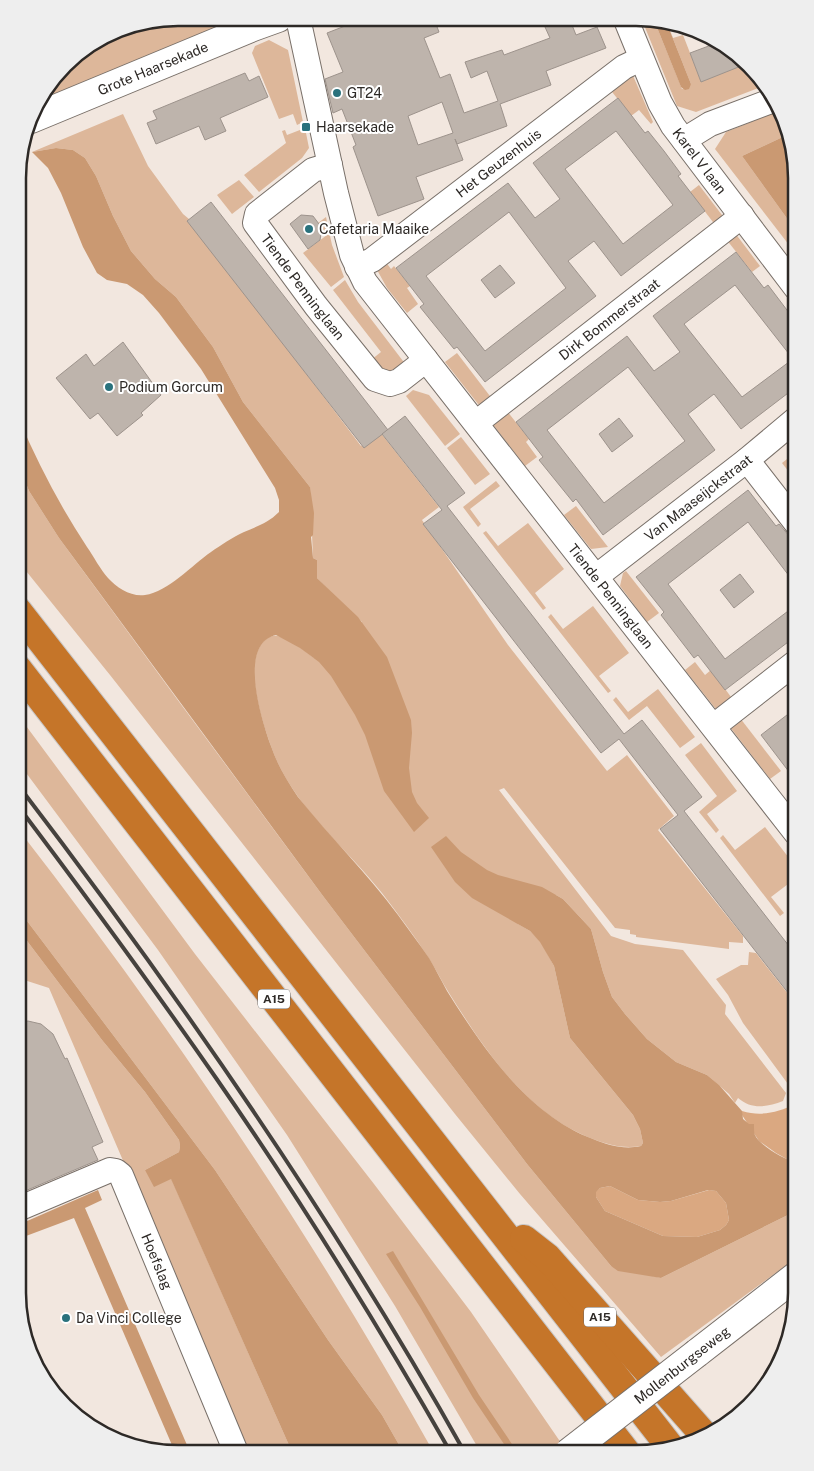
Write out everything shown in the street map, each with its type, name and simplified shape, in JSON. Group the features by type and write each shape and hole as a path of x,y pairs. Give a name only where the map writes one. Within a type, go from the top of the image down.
{"highway":[{"name":"A15","path":"26,621 666,1441"},
{"name":"A15","path":"26,679 620,1445"},
{"name":"A15","path":"485,1209 547,1257 700,1430"}],"street":[{"name":"Karel V laan","path":"628,26 666,115 788,277"},
{"name":"Grote Haarsekade","path":"40,115 254,27"},
{"name":"Tiende Penninglaan","path":"300,27 346,234 357,267 370,289 787,822"},
{"name":"Het Geuzenhuis","path":"357,267 372,260 624,67 642,59"},
{"path":"684,140 710,124 767,103"},
{"name":"Tiende Penninglaan","path":"330,165 313,170 300,180 257,214 255,223 316,306 375,379 390,384 398,381 426,360"},
{"name":"Dirk Bommerstraat","path":"476,423 742,216"},
{"name":"Van Maaseijckstraat","path":"596,576 747,460 788,425"},
{"path":"747,460 788,512"},
{"path":"714,726 788,669"},
{"name":"Hoefslag","path":"26,1206 110,1170 116,1171 121,1175 233,1445"},
{"name":"Mollenburgseweg","path":"578,1445 787,1283"}],"shaded area":[{"path":"223,27 48,101 64,78 78,64 102,47 120,38 149,29"},
{"path":"645,27 657,28 682,89 691,84 670,30 673,38 683,35 701,81 739,67 758,88 696,112 677,106"},
{"path":"657,28 670,30 691,84 689,89 685,90 681,87"},
{"path":"269,40 288,50 303,122 297,125 293,114 279,119 252,53 255,46"},
{"path":"631,71 653,122 651,124 639,110 631,116 609,88"},
{"path":"773,113 782,137 742,156 788,220 788,244 715,149 726,132"},
{"path":"123,114 148,166 361,446 380,432 439,507 422,520 508,645 607,771 627,755 674,816 658,830 743,936 743,943 729,942 729,949 636,937 636,935 630,934 630,930 615,928 504,788 499,790 611,936 635,944 683,950 726,1005 725,1014 786,1093 783,1101 771,1105 754,1106 738,1098 735,1103 729,1094 707,1075 676,1062 647,1039 612,997 591,929 563,899 556,895 518,924 530,931 541,942 554,966 570,1038 633,1115 640,1129 643,1143 641,1146 635,1147 617,1146 593,1139 569,1128 528,1097 493,1058 400,917 367,875 320,824 291,787 271,746 259,707 254,676 258,650 265,640 272,636 278,636 292,642 314,658 362,622 317,578 317,560 313,558 310,487 243,402 213,347 176,297 155,279 131,251 113,216 96,176 85,158 73,150 56,148 32,152"},
{"path":"305,128 309,148 302,158 259,192 244,175 286,143 282,131 285,130 287,135"},
{"path":"782,137 788,179 788,220 742,156"},
{"path":"56,148 73,150 85,158 96,176 113,216 131,251 155,279 176,297 213,347 243,402 310,487 314,513 313,535 311,537 313,558 317,560 317,578 358,617 387,657 411,720 412,733 409,768 412,792 417,803 429,818 414,832 384,791 365,735 331,676 319,662 300,648 276,635 264,641 257,653 255,684 262,719 273,753 298,797 374,884 398,915 429,958 447,991 476,1035 509,1077 527,1096 569,1128 593,1139 616,1146 641,1146 643,1143 640,1129 633,1115 570,1038 554,966 540,942 530,931 472,898 455,882 431,847 446,836 461,852 487,870 498,875 542,887 563,899 591,929 612,997 625,1014 647,1039 676,1062 707,1075 719,1085 742,1111 743,1119 749,1124 754,1124 755,1134 758,1139 767,1148 787,1159 787,1215 661,1278 618,1271 611,1266 527,1164 323,896 59,538 26,483 26,434 50,484 77,532 100,567 116,585 135,595 154,593 171,584 223,544 271,519 279,512 279,500 275,488 201,369 159,313 143,295 127,284 107,280 97,273 83,247 61,193 48,168 32,152","holes":["610,1186 638,1200 671,1201 708,1190 716,1191 726,1203 729,1220 720,1230 697,1237 663,1236 605,1211 596,1197 596,1192 600,1188"]},
{"path":"239,180 254,197 232,214 217,195"},
{"path":"699,185 725,219 716,226 690,192"},
{"path":"326,217 332,245 344,277 331,287 303,253 327,235 318,223"},
{"path":"735,233 760,266 752,272 726,239"},
{"path":"385,261 391,269 394,266 410,286 407,288 418,304 407,313 387,288 376,268"},
{"path":"345,280 358,302 406,365 387,374 371,360 381,352 333,290"},
{"path":"457,353 493,400 482,409 445,362"},
{"path":"413,390 429,395 460,434 445,446 406,396"},
{"path":"507,411 529,439 526,442 537,457 525,466 491,422"},
{"path":"461,437 490,474 475,485 447,448"},
{"path":"788,458 788,470 782,463"},
{"path":"496,481 500,486 470,509 481,524 478,527 463,507"},
{"path":"26,483 59,538 323,896 527,1164 611,1266 661,1278 787,1215 787,1265 661,1357 520,1194 455,1114 26,571"},
{"path":"576,506 608,547 591,549 564,515"},
{"path":"528,523 564,569 535,593 546,608 543,610 483,533 486,531 498,546"},
{"path":"626,571 659,613 647,622 620,586 623,573"},
{"path":"593,606 629,653 599,676 611,691 608,693 548,617 551,614 563,629"},
{"path":"695,662 705,675 711,670 734,701 719,713 685,670"},
{"path":"658,689 695,737 680,748 647,706 629,720 613,700 616,697 628,712"},
{"path":"740,718 781,771 770,779 730,727"},
{"path":"26,726 195,954 471,1312 562,1445 476,1445 395,1306 287,1135 158,950 26,773"},
{"path":"701,743 737,791 707,814 719,830 716,833 699,812 717,796 685,755"},
{"path":"765,827 787,856 787,885 771,897 784,913 780,916 720,838 723,835 735,850"},
{"path":"26,839 130,979 238,1133 339,1291 429,1445 398,1445 382,1415 328,1340 215,1170 26,920"},
{"path":"26,920 215,1170 328,1340 382,1415 398,1445 289,1445 171,1179 154,1187 145,1170 179,1152 179,1140 145,1092 102,1040 26,940"},
{"path":"26,940 102,1040 145,1092 179,1140 179,1152 145,1170 171,1178 289,1445 245,1445 49,988 26,981"},
{"path":"749,952 756,953 787,993 787,1083 743,1023 728,995 716,979 741,965 748,965"},
{"path":"787,1107 787,1159 759,1141 742,1115 742,1111 763,1114"},
{"path":"610,1186 638,1200 660,1202 671,1201 709,1190 716,1191 726,1203 729,1220 720,1230 697,1237 663,1236 605,1211 595,1192 600,1188"},
{"path":"98,1190 102,1200 85,1208 187,1445 172,1444 74,1218 26,1236 26,1222"},
{"path":"393,1251 479,1395 513,1445 505,1445 473,1398 420,1307 386,1254"}],"building":[{"path":"437,26 439,32 424,38 440,78 450,74 464,113 498,101 487,71 471,78 465,62 502,50 504,55 550,38 545,27 547,26 572,26 576,35 597,27 606,48 546,71 551,85 500,104 507,126 457,144 455,139 463,160 416,177 424,199 378,216 353,147 356,145 342,109 333,113 325,79 343,72 327,33 343,27","holes":["442,102 453,133 418,145 408,116"]},
{"path":"709,46 739,67 701,82 690,53"},
{"path":"245,73 249,81 259,76 268,97 220,118 226,131 205,140 199,126 156,144 147,123 157,119 153,111"},
{"path":"618,98 645,133 648,131 664,151 681,174 678,176 705,211 621,276 594,241 568,261 596,296 485,382 457,347 454,349 420,307 424,304 396,268 508,183 535,218 560,199 533,163","holes":["616,131 673,205 623,244 565,169","509,212 566,288 485,351 426,276"]},
{"path":"211,202 388,430 364,448 187,221"},
{"path":"301,215 313,216 322,228 320,240 308,249 290,224"},
{"path":"736,252 764,288 768,285 788,311 788,352 735,285 684,324 742,397 788,363 788,393 741,429 714,394 688,414 715,450 603,535 576,499 573,502 539,460 543,457 516,422 627,336 654,371 680,352 653,316","holes":["628,367 685,441 604,503 547,430"]},
{"path":"500,265 515,283 495,298 481,280"},
{"name":"Podium Gorcum","path":"123,342 161,395 141,413 143,415 117,436 98,413 90,419 56,378 86,354 94,366"},
{"path":"405,416 465,493 447,506 624,734 642,720 702,797 684,811 787,944 787,992 660,829 678,815 619,739 601,753 423,524 442,510 382,434"},
{"path":"619,418 633,436 612,452 599,434"},
{"path":"748,490 776,526 779,524 788,534 788,574 748,522 668,584 725,659 788,611 788,642 725,690 698,655 694,658 661,615 664,612 636,577"},
{"path":"740,574 754,592 734,608 720,590"},
{"path":"788,715 787,770 761,735"},
{"path":"26,1021 41,1024 53,1034 65,1059 67,1058 103,1142 92,1147 98,1160 26,1191"}],"railway":[{"path":"26,795 79,865 197,1028 253,1111 363,1280 460,1445"},
{"path":"26,817 143,975 278,1170 338,1263 446,1445"}],"place":[{"name":"GT24","path":"337,93"},
{"name":"Haarsekade","path":"306,127"},
{"name":"Cafetaria Maaike","path":"309,229"},
{"name":"Podium Gorcum","path":"109,387"},
{"name":"Da Vinci College","path":"66,1318"}]}
